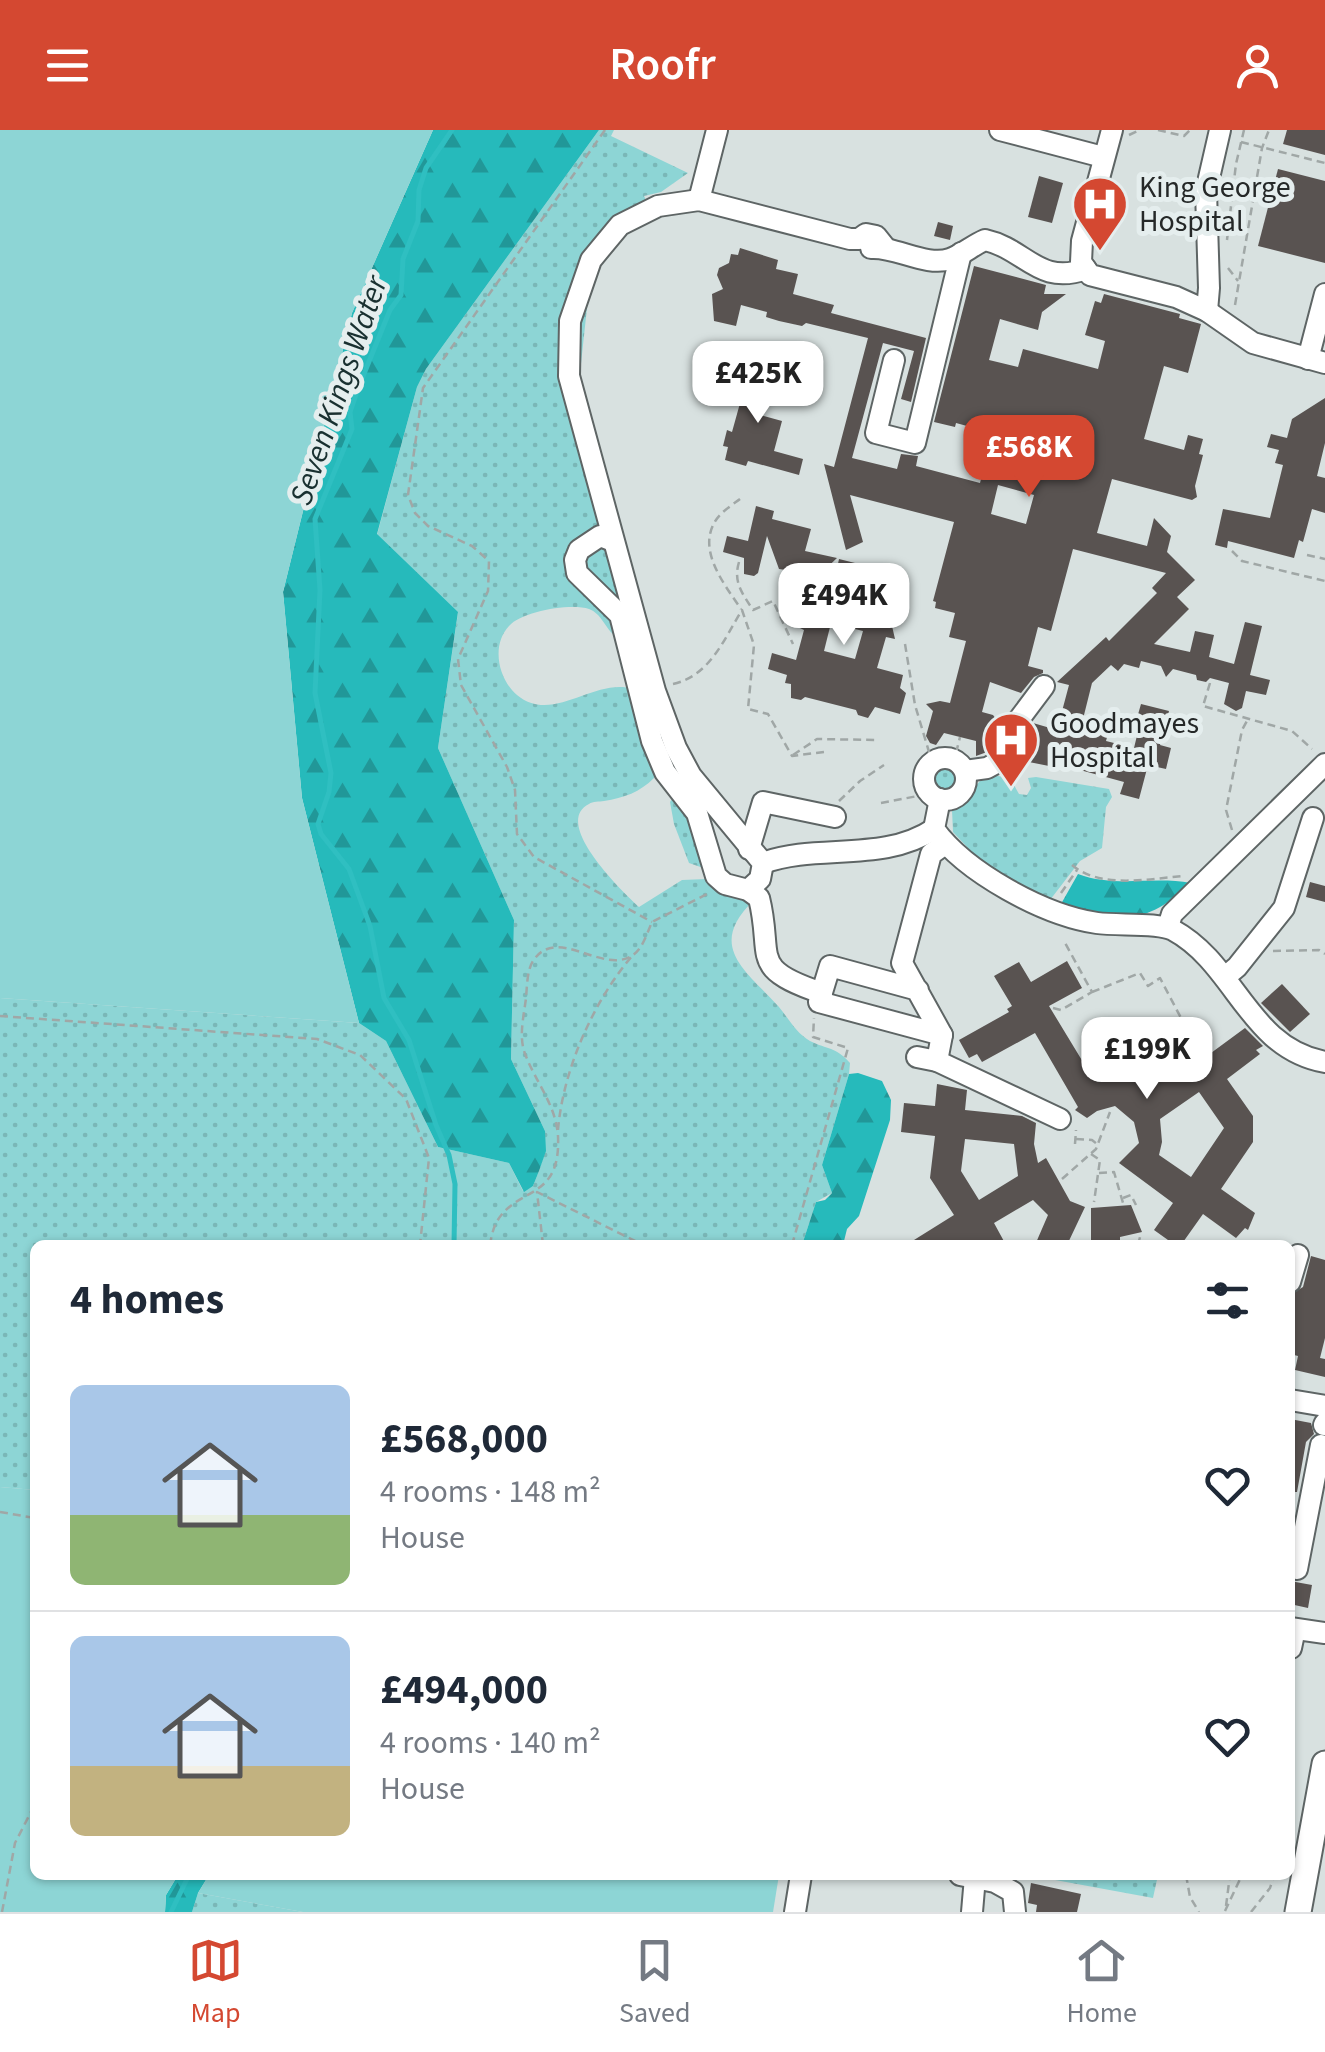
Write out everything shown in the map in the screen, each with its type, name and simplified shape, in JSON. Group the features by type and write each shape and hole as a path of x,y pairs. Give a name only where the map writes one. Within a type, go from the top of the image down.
{"main road":[{"path":"1298,1912 1324,1772"}],"street":[{"path":"699,200 717,130"},
{"path":"1000,130 1027,134 1103,158"},
{"path":"1112,130 1082,241 1080,254 1086,269 1101,280 1176,297 1207,311 1253,343 1316,361 1325,294"},
{"path":"1207,311 1206,191 1214,134"},
{"path":"1086,269 1070,275 1037,269 1011,248 985,240 942,261 884,246 876,236 866,234 859,239 699,200 658,206 620,225 591,260 570,321 569,376 654,691 691,776 756,856 853,853 939,836 998,884 1050,909 1093,923 1168,927 1200,949 1275,1040 1300,1056 1325,1062"},
{"path":"894,360 876,433 915,443 961,253"},
{"path":"613,540 600,536 578,550 574,560 577,572 620,614 652,740 665,772 697,812 716,876 758,898 769,965 820,998 942,1035"},
{"path":"942,1035 902,962 939,836 934,796 924,780 932,762 943,758 960,765 987,768 998,762 1011,730 1044,686"},
{"path":"1168,927 1172,914 1311,786 1323,761"},
{"path":"934,796 959,795 966,784 960,765"},
{"path":"748,890 760,879 756,856 763,802 835,817"},
{"path":"1225,977 1284,908 1313,818"},
{"path":"820,998 830,966 918,990"},
{"path":"942,1035 927,1059 1060,1118"},
{"path":"1295,1266 1298,1256"},
{"path":"1295,1401 1325,1406"},
{"path":"1297,1569 1323,1431"},
{"path":"1295,1635 1325,1633"},
{"path":"795,1912 800,1880"},
{"path":"968,1880 972,1912"},
{"path":"985,1880 1013,1892 1015,1912"}],"path":[{"path":"605,130 423,388 408,495 415,513 428,526 472,546 489,561 488,591 458,659 461,686 507,767 515,790 516,834 534,857 652,922"},
{"path":"1158,130 1184,136 1190,130"},
{"path":"1227,242 1244,130"},
{"path":"1234,308 1262,148 1269,130"},
{"path":"1214,134 1325,163"},
{"path":"1227,256 1228,271 1239,282"},
{"path":"740,499 716,518 709,545 711,560 742,610 754,645 748,709 768,714 792,756"},
{"path":"1232,551 1242,560 1325,581"},
{"path":"1307,555 1325,558"},
{"path":"739,562 738,588 753,610 772,602 793,644"},
{"path":"1287,572 1288,566"},
{"path":"654,691 698,674 742,610"},
{"path":"905,644 915,705 932,762"},
{"path":"1210,682 1203,706 1292,731 1323,761"},
{"path":"1233,832 1226,810 1242,730 1248,719"},
{"path":"960,737 960,765"},
{"path":"792,756 817,739 875,740"},
{"path":"792,756 824,752"},
{"path":"835,817 839,798 884,765"},
{"path":"881,803 934,796"},
{"path":"1072,865 1096,877 1122,880 1182,876"},
{"path":"1055,902 1077,870"},
{"path":"491,1240 496,1223 512,1204 537,1192 552,1176 561,1094 613,978 643,943 652,922 725,884"},
{"path":"1064,942 1092,992"},
{"path":"1253,945 1260,951 1319,950 1325,946"},
{"path":"558,1136 550,1103 524,1050 522,1030 532,963 541,953 556,947 615,961 632,956"},
{"path":"1319,950 1325,954"},
{"path":"1053,1008 1061,1010 1092,992 1140,973 1148,986 1160,978 1181,1018"},
{"path":"793,1240 848,1048 813,1037 820,998"},
{"path":"0,1016 317,1039 360,1054 406,1099 429,1158 421,1240"},
{"path":"1062,1179 1098,1144 1110,1112"},
{"path":"1075,1140 1098,1144"},
{"path":"1090,1154 1100,1160 1094,1202"},
{"path":"1098,1172 1114,1172 1122,1201 1131,1195 1136,1205"},
{"path":"537,1192 542,1240"},
{"path":"537,1192 634,1240"},
{"path":"0,1512 30,1517"},
{"path":"2,1912 14,1844 30,1814"},
{"path":"1187,1880 1190,1898 1199,1912"},
{"path":"1225,1911 1229,1880"},
{"path":"1225,1911 1240,1880"},
{"path":"1251,1912 1272,1880"}],"shaded area":[{"path":"0,130 433,130 352,313 283,592 302,798 359,1023 0,998"},
{"path":"599,130 614,130 611,136 688,173 661,192 644,196 653,216 622,229 590,280 579,382 624,545 606,551 619,594 615,636 589,609 535,612 515,621 503,634 499,662 510,688 531,703 559,703 603,689 633,689 655,760 654,778 631,794 589,804 580,813 584,841 606,873 639,907 682,880 707,879 754,900 733,931 736,958 801,1034 850,1063 822,1165 832,1193 816,1202 804,1240 30,1240 30,1490 0,1487 0,998 359,1023 386,1041 438,1147 509,1163 523,1191 533,1186 545,1152 545,1131 511,1059 514,920 438,748 458,613 377,535 417,387 426,369"},
{"path":"945,764 959,773 960,779 951,793 945,794 931,785 930,779 939,765"},
{"path":"1036,777 1109,789 1112,797 1106,807 1102,848 1080,861 1050,900 982,863 953,832 952,810 983,778 1010,778 1019,794 1027,795 1031,788 1028,778"},
{"path":"675,795 682,798 709,870 689,863 674,824 670,802"},
{"path":"0,1487 30,1490 30,1880 175,1880 166,1895 165,1912 0,1912"},
{"path":"206,1880 778,1880 773,1912 303,1912 198,1893"},
{"path":"1055,1880 1157,1880 1153,1898"},
{"path":"198,1893 303,1912 192,1912"}],"green space":[{"path":"433,130 599,130 426,369 417,387 377,534 458,612 438,748 514,920 511,1059 545,1131 546,1151 533,1186 524,1192 509,1163 438,1147 386,1041 359,1023 302,798 283,592 352,313"},
{"path":"1078,874 1106,880 1191,883 1145,914 1115,917 1061,904"},
{"path":"849,1074 882,1081 891,1100 890,1120 859,1216 847,1229 844,1240 804,1240 816,1202 832,1193 822,1165"},
{"path":"175,1880 206,1880 192,1912 165,1912 166,1895"}],"building":[{"path":"1287,130 1325,130 1325,155 1283,144"},
{"path":"1278,169 1325,181 1325,263 1258,246"},
{"path":"1039,176 1063,183 1052,223 1028,217"},
{"path":"938,222 953,226 950,240 934,236"},
{"path":"740,248 778,260 776,269 798,274 793,294 834,305 831,313 926,338 911,402 901,399 914,351 883,343 852,458 897,469 901,454 918,456 916,466 980,483 993,433 956,423 955,427 934,422 974,266 1046,285 1044,294 1066,294 1042,312 1038,330 1000,319 989,360 1018,367 1023,349 1098,369 1105,341 1085,335 1095,301 1101,303 1104,294 1180,314 1179,318 1201,324 1188,373 1164,366 1144,439 1184,450 1188,435 1203,439 1195,486 1197,497 1192,500 1112,479 1097,533 1147,546 1154,518 1171,536 1167,552 1195,580 1177,597 1189,609 1154,644 1190,652 1195,631 1214,635 1209,657 1234,664 1245,622 1262,626 1250,675 1270,680 1266,695 1246,691 1242,708 1236,711 1224,704 1229,683 1210,678 1206,682 1197,680 1196,675 1173,669 1166,677 1161,666 1141,661 1139,668 1124,664 1118,671 1111,665 1092,683 1083,719 1110,726 1106,741 1134,748 1141,704 1169,711 1160,745 1171,748 1166,769 1148,765 1139,799 1120,794 1124,782 1058,764 1054,767 1014,759 1033,723 1057,730 1069,685 1057,682 1106,637 1109,641 1157,593 1152,588 1166,573 1073,549 1051,631 1038,627 1028,666 1043,673 1034,677 1021,693 990,682 982,712 993,715 999,723 994,726 987,752 976,756 976,741 944,733 936,745 930,743 926,736 933,711 926,704 950,703 966,641 949,637 955,613 935,608 933,601 954,522 850,495 863,542 846,550 824,464 834,467 868,338 806,323 802,326 779,321 766,317 767,312 741,305 736,326 714,321 712,294 723,289 717,275 719,268 729,263 731,254 738,255","holes":["998,485 1034,495 1026,524 991,514"]},
{"path":"742,363 784,374 780,388 768,385 760,415 782,421 774,451 803,459 799,475 748,461 746,466 725,460 727,430 732,432 747,378 739,376"},
{"path":"1325,398 1325,443 1317,476 1325,478 1325,513 1312,509 1294,558 1228,541 1227,548 1215,545 1223,509 1270,518 1283,465 1275,463 1279,450 1267,447 1271,434 1287,438 1292,419"},
{"path":"756,506 774,511 772,519 811,529 805,551 837,558 816,578 779,569 767,536 758,573 744,574 744,558 723,552 727,536 748,541"},
{"path":"839,559 859,564 864,582 881,578 895,639 886,637 877,668 903,675 900,688 906,693 900,714 875,707 868,718 858,715 856,710 805,697 791,698 791,684 785,683 787,675 768,669 772,653 796,660 804,630 788,622 793,605 797,606 798,600 829,607","holes":["831,623 863,631 855,659 824,651"]},
{"path":"1310,882 1325,886 1325,902 1306,897"},
{"path":"1067,961 1082,988 1049,1006 1086,1067 1117,1070 1117,1075 1149,1087 1180,1066 1162,1042 1189,1023 1211,1053 1245,1028 1263,1046 1256,1050 1260,1054 1227,1079 1253,1116 1253,1142 1221,1189 1255,1213 1248,1230 1245,1228 1236,1238 1203,1214 1185,1240 1168,1240 1154,1230 1173,1203 1119,1163 1139,1143 1134,1122 1115,1106 1087,1118 1075,1110 1078,1107 1035,1033 982,1062 977,1054 969,1058 959,1040 1009,1012 1007,1009 1012,1006 994,976 1019,962 1031,982","holes":["1199,1092 1224,1128 1191,1177 1159,1155 1160,1119"]},
{"path":"1282,984 1310,1014 1290,1032 1261,1003"},
{"path":"937,1084 967,1090 965,1110 1022,1116 1036,1123 1034,1144 1038,1163 1046,1158 1070,1201 1085,1207 1069,1240 1037,1240 1048,1215 1033,1200 994,1223 1003,1240 914,1240 954,1215 930,1178 935,1136 901,1132 904,1103 935,1106","holes":["965,1139 1014,1144 1018,1176 979,1200 961,1171"]},
{"path":"1131,1205 1142,1232 1120,1240 1091,1240 1091,1208"},
{"path":"1311,1256 1325,1260 1325,1338 1320,1358 1325,1359 1325,1377 1295,1370 1295,1292 1303,1287"},
{"path":"1295,1420 1311,1423 1314,1434 1306,1442 1297,1492"},
{"path":"1295,1582 1312,1585 1308,1608 1295,1605"},
{"path":"1031,1883 1081,1894 1077,1912 1036,1912 1037,1905 1028,1903"}],"waterway":[{"name":"Seven Kings Water","path":"452,130 426,168 419,190 418,221 403,259 401,295 390,310 359,386 350,412 352,429 315,519 320,590 315,693 331,773 318,824 321,834 349,869 370,926 384,998 409,1040 449,1155 455,1184 454,1240"},
{"name":"Seven Kings Water","path":"171,1912 187,1880"}],"place":[{"name":"King George Hospital","path":"1100,253"},
{"name":"Goodmayes Hospital","path":"1011,789"}]}
